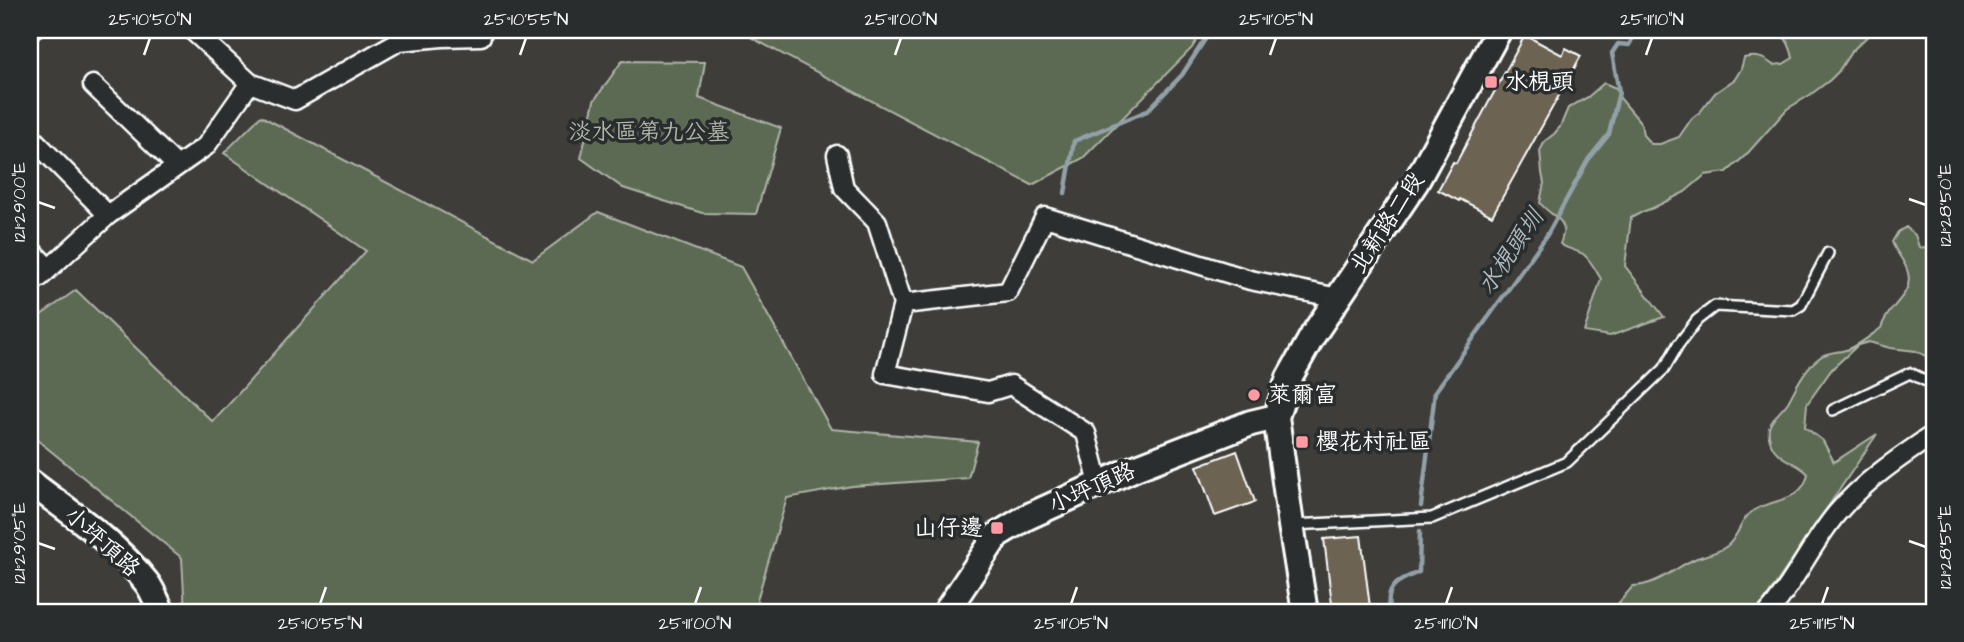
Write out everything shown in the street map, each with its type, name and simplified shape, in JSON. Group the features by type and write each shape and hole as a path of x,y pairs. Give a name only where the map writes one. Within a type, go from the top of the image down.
{"main road":[{"name":"北新路二段","path":"1276,416 1289,378 1313,335 1416,182 1499,30"},
{"path":"1276,416 1305,612"},
{"name":"小坪頂路","path":"946,612 998,536 1027,517 1135,468 1276,416"},
{"name":"小坪頂路","path":"30,482 90,526 119,553 149,585 162,612"}],"street":[{"path":"192,30 250,83 295,100 399,41 481,36"},
{"path":"30,283 108,215 206,146 250,83"},
{"path":"93,85 177,166"},
{"path":"30,136 108,215"},
{"path":"837,155 844,188 877,222 903,304 885,374 988,392 1011,385 1087,433 1099,484"},
{"path":"903,304 1008,292 1045,217 1250,280 1338,298"},
{"path":"30,248 48,268"},
{"path":"1769,612 1782,597 1837,513 1861,489 1934,434"}],"lane":[{"path":"1291,525 1432,518 1567,463 1664,369 1697,320 1715,306 1793,310 1801,305 1829,253"},
{"path":"1833,410 1910,373 1934,385"}],"green space":[{"path":"747,30 1203,30 1192,48 1083,158 1032,185 752,38"},
{"path":"1756,30 1874,30 1851,52 1830,80 1787,109 1727,172 1705,175 1685,192 1631,218 1625,266 1664,317 1610,336 1584,332 1601,279 1583,254 1560,244 1563,235 1562,223 1540,203 1544,183 1540,151 1545,141 1560,127 1568,108 1588,97 1604,83 1616,88 1620,98 1641,123 1643,135 1651,144 1660,144 1679,137 1715,93 1735,79 1744,58 1759,57 1773,65 1783,64 1793,58 1782,35"},
{"name":"淡水區第九公墓","path":"622,61 705,62 699,98 781,128 756,214 702,213 623,188 581,158 594,101"},
{"path":"261,116 533,260 598,212 741,267 831,429 978,442 968,478 852,486 787,498 757,600 763,612 185,612 182,558 30,434 30,323 76,290 213,422 366,251 224,153"},
{"path":"1906,227 1915,235 1919,247 1934,250 1934,376 1928,367 1926,356 1916,351 1869,342 1858,345 1832,369 1807,404 1805,427 1823,441 1834,462 1877,434 1763,603 1753,612 1611,612 1633,586 1650,583 1697,558 1724,548 1734,538 1749,514 1800,490 1808,474 1774,449 1769,436 1770,424 1813,363 1826,354 1853,347 1881,328 1904,294 1909,281 1907,269 1892,242 1898,232"}],"building":[{"path":"1525,35 1562,55 1566,48 1581,56 1492,216 1438,190 1453,162 1456,163"},
{"path":"1237,451 1255,502 1215,516 1197,466"},
{"path":"1361,536 1370,607 1364,608 1364,612 1333,612 1324,539"}],"waterway":[{"path":"1065,193 1074,141 1147,111 1182,75 1211,30"},
{"name":"水梘頭圳","path":"1421,506 1435,392 1547,235 1588,160 1609,134 1619,92 1612,53 1618,44 1629,45 1637,30"},
{"name":"水梘頭圳","path":"1389,612 1389,595 1394,585 1419,572 1420,531"}],"place":[{"name":"水梘頭","path":"1491,82"},
{"name":"萊爾富","path":"1254,395"},
{"name":"櫻花村社區","path":"1302,442"},
{"name":"山仔邊","path":"997,528"}]}
